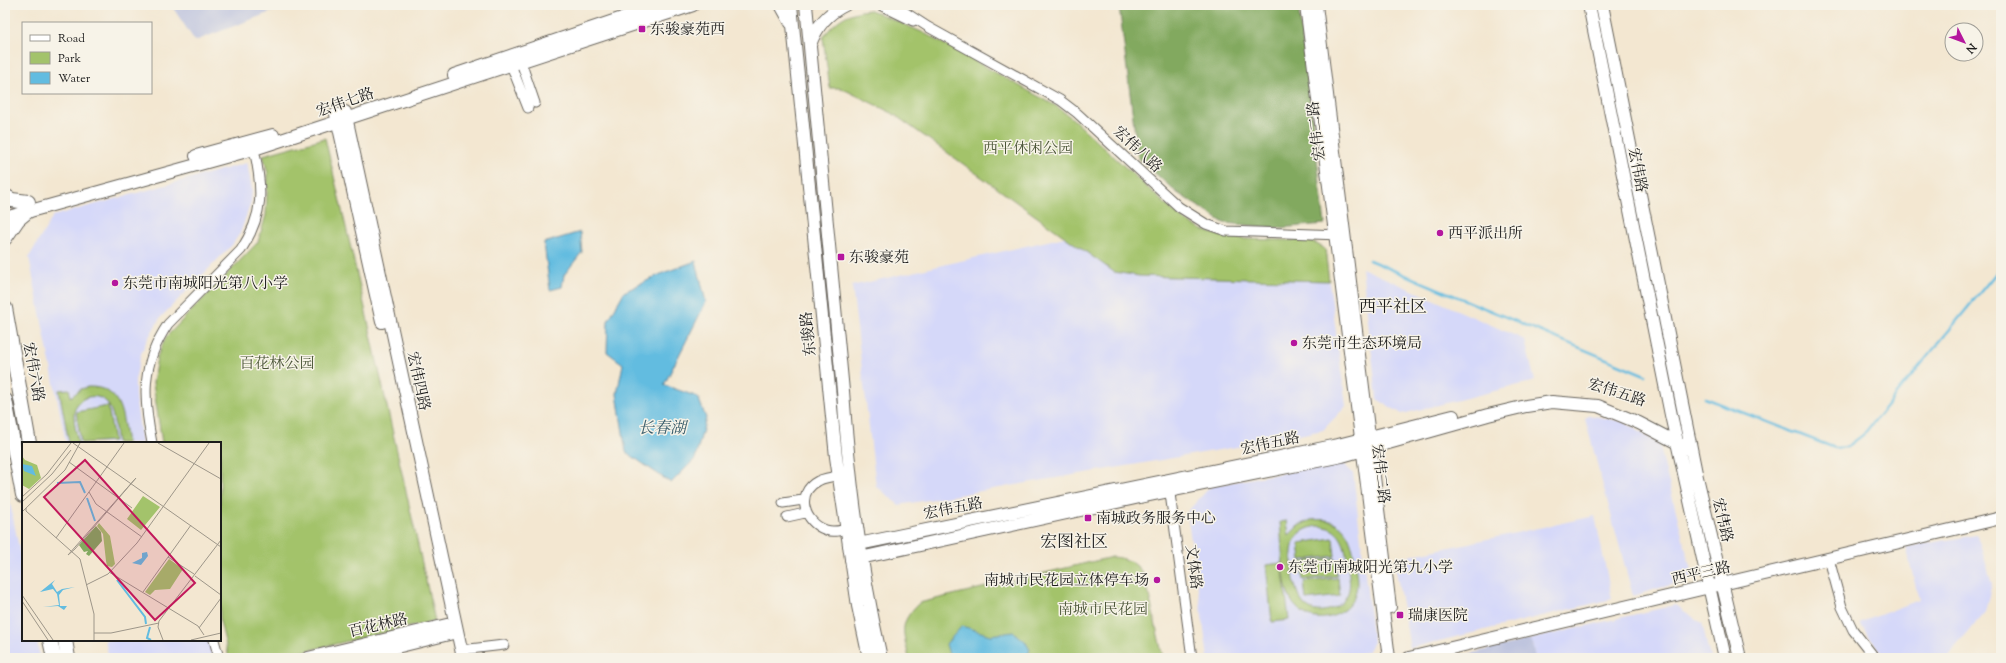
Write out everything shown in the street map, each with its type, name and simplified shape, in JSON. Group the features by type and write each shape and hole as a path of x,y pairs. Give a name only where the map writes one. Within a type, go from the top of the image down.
{"main road":[{"path":"5,196 28,206 5,238"},
{"name":"宏伟六路","path":"5,308 29,442"},
{"path":"5,400 8,433 22,491"},
{"path":"50,641 54,658"},
{"path":"65,641 68,658"}],"street":[{"name":"宏伟七路","path":"5,209 28,206 254,149 341,116 661,5"},
{"name":"宏伟七路","path":"5,218 28,206 341,116 516,63 693,5"},
{"path":"781,5 793,28"},
{"name":"东骏路","path":"791,5 852,527 857,559 881,658"},
{"name":"东骏路","path":"806,5 845,476"},
{"path":"810,46 821,24 832,12 846,5"},
{"name":"宏伟八路","path":"880,5 928,27"},
{"name":"宏伟八路","path":"894,5 928,27 1060,100 1088,123 1179,207 1196,220 1216,228 1236,232 1340,235"},
{"name":"宏伟二路","path":"1306,5 1340,235"},
{"name":"宏伟二路","path":"1316,5 1347,293 1366,444 1396,658"},
{"name":"宏伟路","path":"1589,5 1671,415 1684,442 1740,658"},
{"name":"宏伟路","path":"1602,5 1684,412 1684,442 1710,588 1725,658"},
{"path":"516,63 531,106"},
{"name":"宏伟四路","path":"341,116 459,655"},
{"path":"152,442 144,394 150,357 161,334 168,324 241,250 250,236 257,220 261,189 254,149"},
{"name":"宏伟五路","path":"857,559 1169,486 1366,444 1492,406 1523,399 1553,396 1580,396 1601,400 1642,416 1684,442"},
{"path":"8,433 27,429"},
{"name":"宏伟二路","path":"1366,444 1389,658"},
{"path":"845,476 819,480 811,485 803,500 805,513 815,525 835,532 852,527"},
{"name":"宏伟五路","path":"855,545 1169,486"},
{"name":"文体路","path":"1169,486 1192,658"},
{"path":"783,503 803,500"},
{"path":"787,516 805,513"},
{"name":"西平三路","path":"1409,658 2001,518"},
{"name":"东骏路","path":"857,559 858,606 869,658"},
{"path":"1829,559 1842,607 1853,630 1875,658"},
{"name":"百花林路","path":"308,658 452,628"},
{"name":"百花林路","path":"352,658 452,628"},
{"path":"214,641 218,658"},
{"path":"459,655 504,644"}],"shaded area":[{"path":"171,5 276,5 276,10 195,41"},
{"name":"东莞市南城阳光第八小学","path":"247,163 252,189 251,202 241,231 233,244 160,318 141,354 135,380 135,395 142,442 66,442 29,257 53,216"},
{"path":"1065,237 1114,272 1139,276 1329,281 1346,406 1323,430 1260,443 899,505 876,486 852,286"},
{"path":"1362,268 1525,340 1535,381 1402,414 1377,399"},
{"path":"1589,415 1624,422 1659,444 1693,578 1633,596 1585,419"},
{"name":"东莞市南城阳光第九小学","path":"1341,462 1353,473 1373,642 1367,652 1343,658 1208,658 1187,512 1211,486"},
{"path":"5,476 22,564 22,641 37,641 40,658 5,658"},
{"path":"1595,516 1612,599 1410,648 1394,559"},
{"path":"1977,535 1992,583 1985,612 1946,658 1885,658 1859,623 1919,600 1906,547"},
{"path":"1675,605 1702,623 1710,658 1535,658 1531,639"},
{"path":"1531,639 1535,658 1451,658 1477,652"},
{"path":"105,641 210,641 213,658 109,658"}],"green space":[{"path":"1119,5 1298,5 1325,224 1279,228 1224,223 1176,192 1138,158"},
{"name":"西平休闲公园","path":"871,10 924,33 1056,106 1073,119 1174,212 1200,228 1212,233 1238,238 1304,241 1319,245 1325,249 1329,281 1139,276 1114,272 892,113 841,88 830,88 823,38 832,26 843,18 856,12"},
{"name":"百花林公园","path":"325,138 365,308 435,621 275,658 229,658 221,625 221,442 162,442 153,383 157,357 166,337 258,242 266,215 268,174 263,155"},
{"path":"88,387 100,388 114,397 122,414 127,442 117,442 112,415 106,401 101,398 91,397 81,400 75,409 74,422 78,442 69,442 59,390 69,389 71,397 81,389"},
{"path":"108,406 114,441 81,442 76,412"},
{"path":"1311,520 1331,521 1339,525 1344,530 1352,545 1357,579 1355,594 1348,606 1343,611 1331,617 1311,617 1297,608 1288,594 1284,578 1280,522 1287,521 1289,535 1298,526","holes":["1319,526 1333,531 1342,540 1346,553 1350,584 1347,596 1337,607 1321,611 1307,607 1302,602 1294,580 1292,556 1294,542 1303,531"]},
{"path":"1333,538 1335,556 1301,560 1299,543"},
{"name":"南城市民花园","path":"1112,557 1132,562 1139,568 1145,577 1163,658 909,658 904,628 912,610 919,603"},
{"path":"1335,558 1337,576 1303,580 1301,562"},
{"path":"1282,563 1289,620 1272,622 1266,565"},
{"path":"1338,578 1340,596 1306,600 1304,582"}],"water":[{"path":"580,232 582,252 564,275 562,287 550,290 544,243"},
{"name":"长春湖","path":"696,261 706,302 664,385 698,397 706,418 695,459 671,483 626,452 617,394 623,364 607,352 608,321 624,292 663,273"},
{"path":"962,626 990,635 1014,632 1025,641 1030,650 1026,658 950,658 946,644"}],"waterway":[{"path":"1369,260 1645,375"},
{"path":"1705,398 1835,448 1847,447 1863,435 2001,267"}],"place":[{"name":"东骏豪苑西","path":"642,29"},
{"name":"西平派出所","path":"1440,233"},
{"name":"东骏豪苑","path":"841,257"},
{"name":"东莞市南城阳光第八小学","path":"115,283"},
{"name":"东莞市生态环境局","path":"1294,343"},
{"name":"南城政务服务中心","path":"1088,518"},
{"name":"东莞市南城阳光第九小学","path":"1280,567"},
{"name":"南城市民花园立体停车场","path":"1157,580"},
{"name":"瑞康医院","path":"1400,615"}],"district":[{"name":"西平社区","path":"1393,306"},
{"name":"宏图社区","path":"1074,541"}]}
